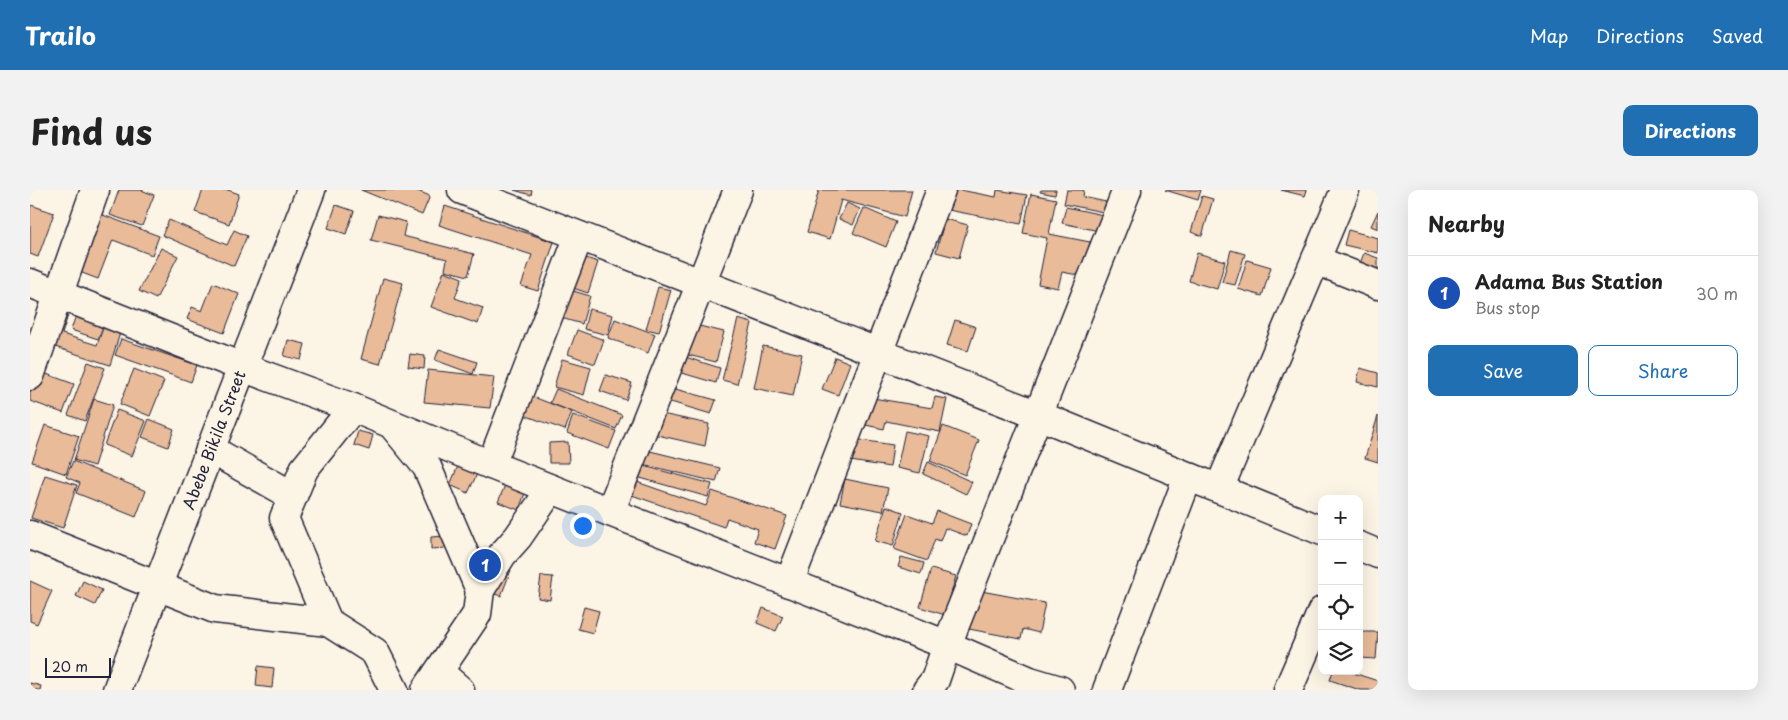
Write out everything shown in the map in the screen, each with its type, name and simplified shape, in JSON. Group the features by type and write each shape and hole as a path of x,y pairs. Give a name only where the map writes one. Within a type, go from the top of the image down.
{"street":[{"path":"30,376 95,190"},
{"name":"Abebe Bikila Street","path":"117,690 311,190"},
{"path":"462,190 1038,416 1318,529"},
{"path":"610,512 738,190"},
{"path":"789,583 940,190"},
{"path":"927,690 935,680 947,645 1127,190"},
{"path":"1218,489 1345,190"},
{"path":"491,465 579,236"},
{"path":"1316,260 1378,285"},
{"path":"30,283 242,367 353,408 551,489 947,645 1026,685 1060,690"},
{"path":"328,622 284,518 304,469 353,408"},
{"path":"393,425 427,467 480,590"},
{"path":"210,449 292,496"},
{"path":"1107,690 1188,476"},
{"path":"460,690 432,681 477,614 480,590 502,554 518,536 551,489"},
{"path":"30,535 215,609 328,622 375,652 394,690"},
{"path":"1363,548 1378,554"},
{"path":"1288,690 1318,620"}],"building":[{"path":"119,190 141,190 154,195 142,226 110,215"},
{"path":"203,190 228,190 239,194 229,224 195,212"},
{"path":"361,190 415,190 430,196 422,215"},
{"path":"514,190 532,190 531,195"},
{"path":"819,190 912,190 905,217 841,200 830,239 807,232"},
{"path":"952,190 996,197 997,190 1027,195 1021,224 948,210"},
{"path":"1041,190 1056,190 1055,195 1040,192"},
{"path":"1067,190 1084,190 1083,197 1106,202 1103,212 1064,204"},
{"path":"1165,190 1201,190 1198,200"},
{"path":"1281,190 1307,190 1305,196"},
{"path":"1031,194 1056,199 1049,234 1090,242 1083,276 1062,272 1058,288 1038,284 1047,238 1023,233"},
{"path":"1202,196 1213,199 1202,236 1191,232"},
{"path":"847,203 860,209 853,225 839,219"},
{"path":"31,205 54,213 38,257 30,254"},
{"path":"336,205 354,211 346,234 328,228"},
{"path":"445,206 554,242 538,291 521,286 532,255 439,225"},
{"path":"1066,207 1103,215 1099,231 1062,223"},
{"path":"864,208 896,222 886,247 853,233"},
{"path":"92,211 159,236 152,255 113,240 98,279 69,268"},
{"path":"1378,211 1378,229 1371,226"},
{"path":"378,215 406,222 403,236 474,254 468,276 445,270 447,259 371,240"},
{"path":"945,219 968,225 959,258 936,252"},
{"path":"169,220 227,245 234,230 247,236 234,266 162,235"},
{"path":"1348,230 1378,238 1378,253 1344,245"},
{"path":"161,248 178,256 156,299 139,291"},
{"path":"1231,250 1245,254 1235,285 1222,282"},
{"path":"1197,253 1225,261 1217,289 1189,281"},
{"path":"1364,253 1378,258 1378,272 1358,269"},
{"path":"583,257 598,262 588,293 573,288"},
{"path":"1247,260 1271,267 1262,296 1238,289"},
{"path":"444,271 462,278 455,298 483,308 478,324 431,307"},
{"path":"383,278 403,283 380,364 361,359"},
{"path":"213,283 239,294 224,333 187,319 192,307 202,311"},
{"path":"658,287 671,290 659,332 646,329"},
{"path":"570,290 590,296 582,324 561,318"},
{"path":"49,306 69,312 62,334 97,345 103,328 120,333 110,365 37,341"},
{"path":"589,309 613,315 608,335 584,329"},
{"path":"76,315 104,324 98,339 71,330"},
{"path":"615,319 655,334 648,353 608,338"},
{"path":"738,319 752,323 737,384 722,380"},
{"path":"955,320 976,327 968,351 947,345"},
{"path":"691,324 724,332 716,362 684,354"},
{"path":"577,330 604,340 595,364 568,354"},
{"path":"121,339 197,365 191,382 115,355"},
{"path":"288,340 305,344 301,360 284,356"},
{"path":"763,346 802,354 793,396 754,388"},
{"path":"439,349 477,362 473,374 435,360"},
{"path":"410,354 425,356 424,369 408,367"},
{"path":"679,355 720,368 716,383 675,371"},
{"path":"835,357 850,363 838,395 822,389"},
{"path":"562,359 591,367 584,395 554,387"},
{"path":"88,362 105,368 85,421 68,415"},
{"path":"30,368 74,384 63,413 30,401"},
{"path":"1360,368 1378,373 1378,387 1357,382"},
{"path":"134,369 164,381 150,416 120,404"},
{"path":"428,370 494,377 490,408 424,402"},
{"path":"606,375 632,383 626,400 600,391"},
{"path":"668,387 716,400 711,414 664,400"},
{"path":"556,389 622,415 616,429 550,403"},
{"path":"531,396 572,412 565,430 524,415"},
{"path":"867,397 932,408 935,397 947,399 940,432 886,421 884,429 861,424"},
{"path":"94,399 113,405 94,466 74,460"},
{"path":"117,410 146,421 132,456 104,445"},
{"path":"657,413 709,424 705,446 653,434"},
{"path":"573,415 616,431 609,449 567,433"},
{"path":"1378,416 1378,462 1365,458"},
{"path":"149,419 174,429 168,447 142,437"},
{"path":"45,425 79,436 66,474 32,462"},
{"path":"943,426 979,440 965,475 930,461"},
{"path":"358,431 373,435 369,450 354,445"},
{"path":"905,431 929,436 920,473 897,468"},
{"path":"854,439 893,445 890,467 850,461"},
{"path":"568,442 569,463 549,463 549,443"},
{"path":"646,450 720,468 716,482 642,464"},
{"path":"73,461 146,491 136,517 76,493 80,483 66,477"},
{"path":"928,462 972,482 966,494 923,474"},
{"path":"636,464 712,484 708,497 633,476"},
{"path":"458,466 477,474 468,493 450,485"},
{"path":"45,475 77,485 63,528 31,518"},
{"path":"845,479 888,488 883,511 840,503"},
{"path":"631,480 706,506 712,491 787,516 775,549 754,542 758,529 727,518 724,527 626,493"},
{"path":"505,485 525,493 519,510 498,502"},
{"path":"886,506 903,512 893,546 875,541"},
{"path":"937,511 971,524 967,536 945,528 940,541 935,539 927,561 894,549 907,514 932,523"},
{"path":"447,536 447,548 431,549 431,537"},
{"path":"901,557 924,563 921,574 898,567"},
{"path":"491,563 511,570 501,596 481,590"},
{"path":"931,569 956,576 945,615 920,607"},
{"path":"541,576 553,577 550,600 538,598"},
{"path":"30,581 52,591 37,624 30,621"},
{"path":"83,581 102,590 95,605 76,596"},
{"path":"976,590 1045,603 1039,633 1023,629 1021,639 969,629"},
{"path":"584,607 599,611 593,633 578,629"},
{"path":"763,608 783,616 776,631 757,623"},
{"path":"1363,632 1378,632 1376,659 1363,658"},
{"path":"258,666 274,668 272,688 256,686"},
{"path":"1332,675 1359,675 1378,681 1378,690 1360,690 1330,680"},
{"path":"30,683 41,686 40,690 30,690"}],"place":[{"name":"Adama Bus Station","path":"485,565"}]}
